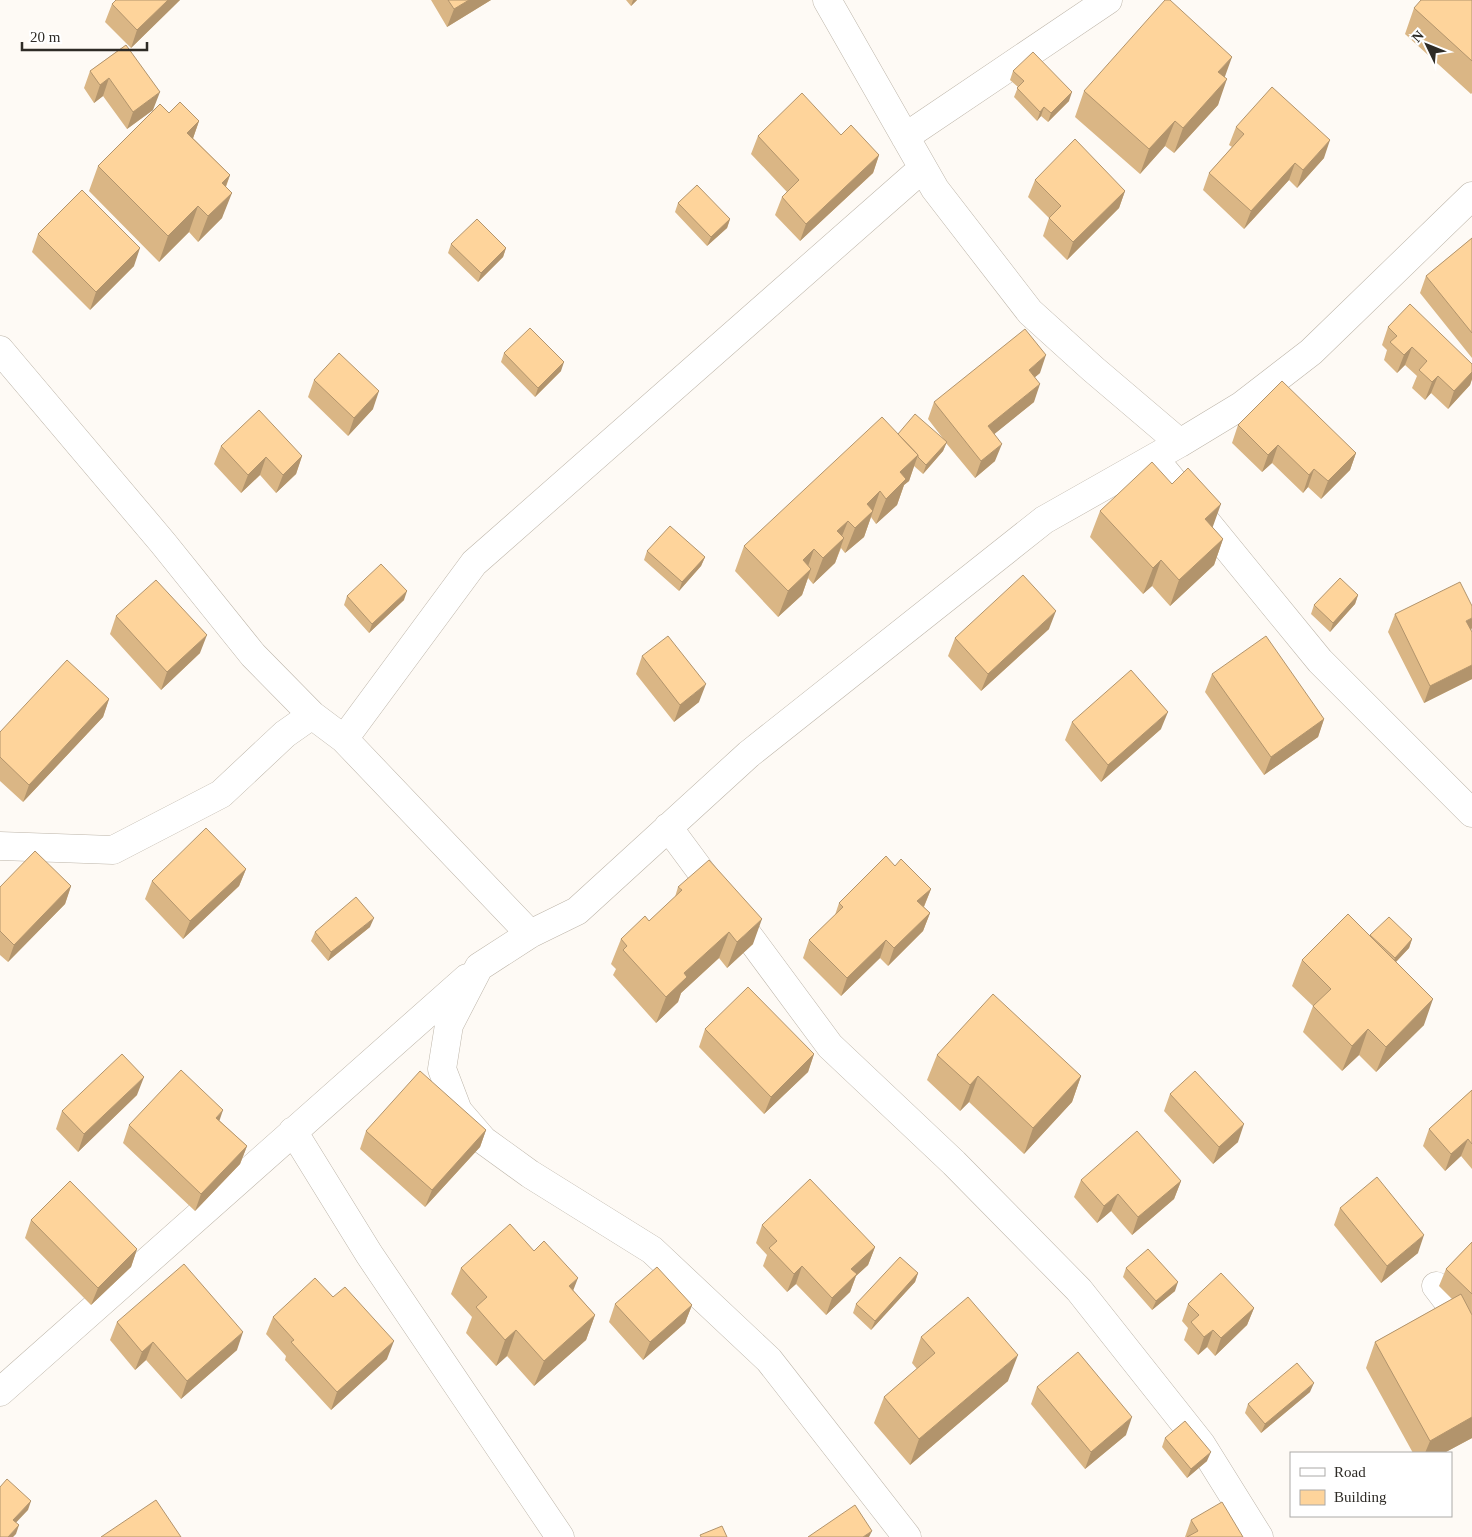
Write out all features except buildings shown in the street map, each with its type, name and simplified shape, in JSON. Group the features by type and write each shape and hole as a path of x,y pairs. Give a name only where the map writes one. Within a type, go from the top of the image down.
{"street":[{"path":"827,0 935,189 1030,312 1093,370 1180,443"},
{"path":"905,137 1108,0"},
{"path":"344,739 474,563 923,168"},
{"path":"0,1392 479,967 530,934 577,911 756,748 1044,520 1241,406 1311,352 1472,196"},
{"path":"0,350 163,544 253,655 312,715 344,739 530,934"},
{"path":"1154,458 1320,661 1472,813"},
{"path":"0,846 113,850 221,794 286,734 312,715"},
{"path":"668,827 830,1046 954,1163 1079,1290 1201,1444 1259,1537"},
{"path":"479,967 449,1025 442,1070 458,1111 483,1140 530,1174 652,1250 769,1360 907,1537"},
{"path":"293,1131 369,1254 560,1537"},
{"path":"1436,1286 1472,1333"}]}
